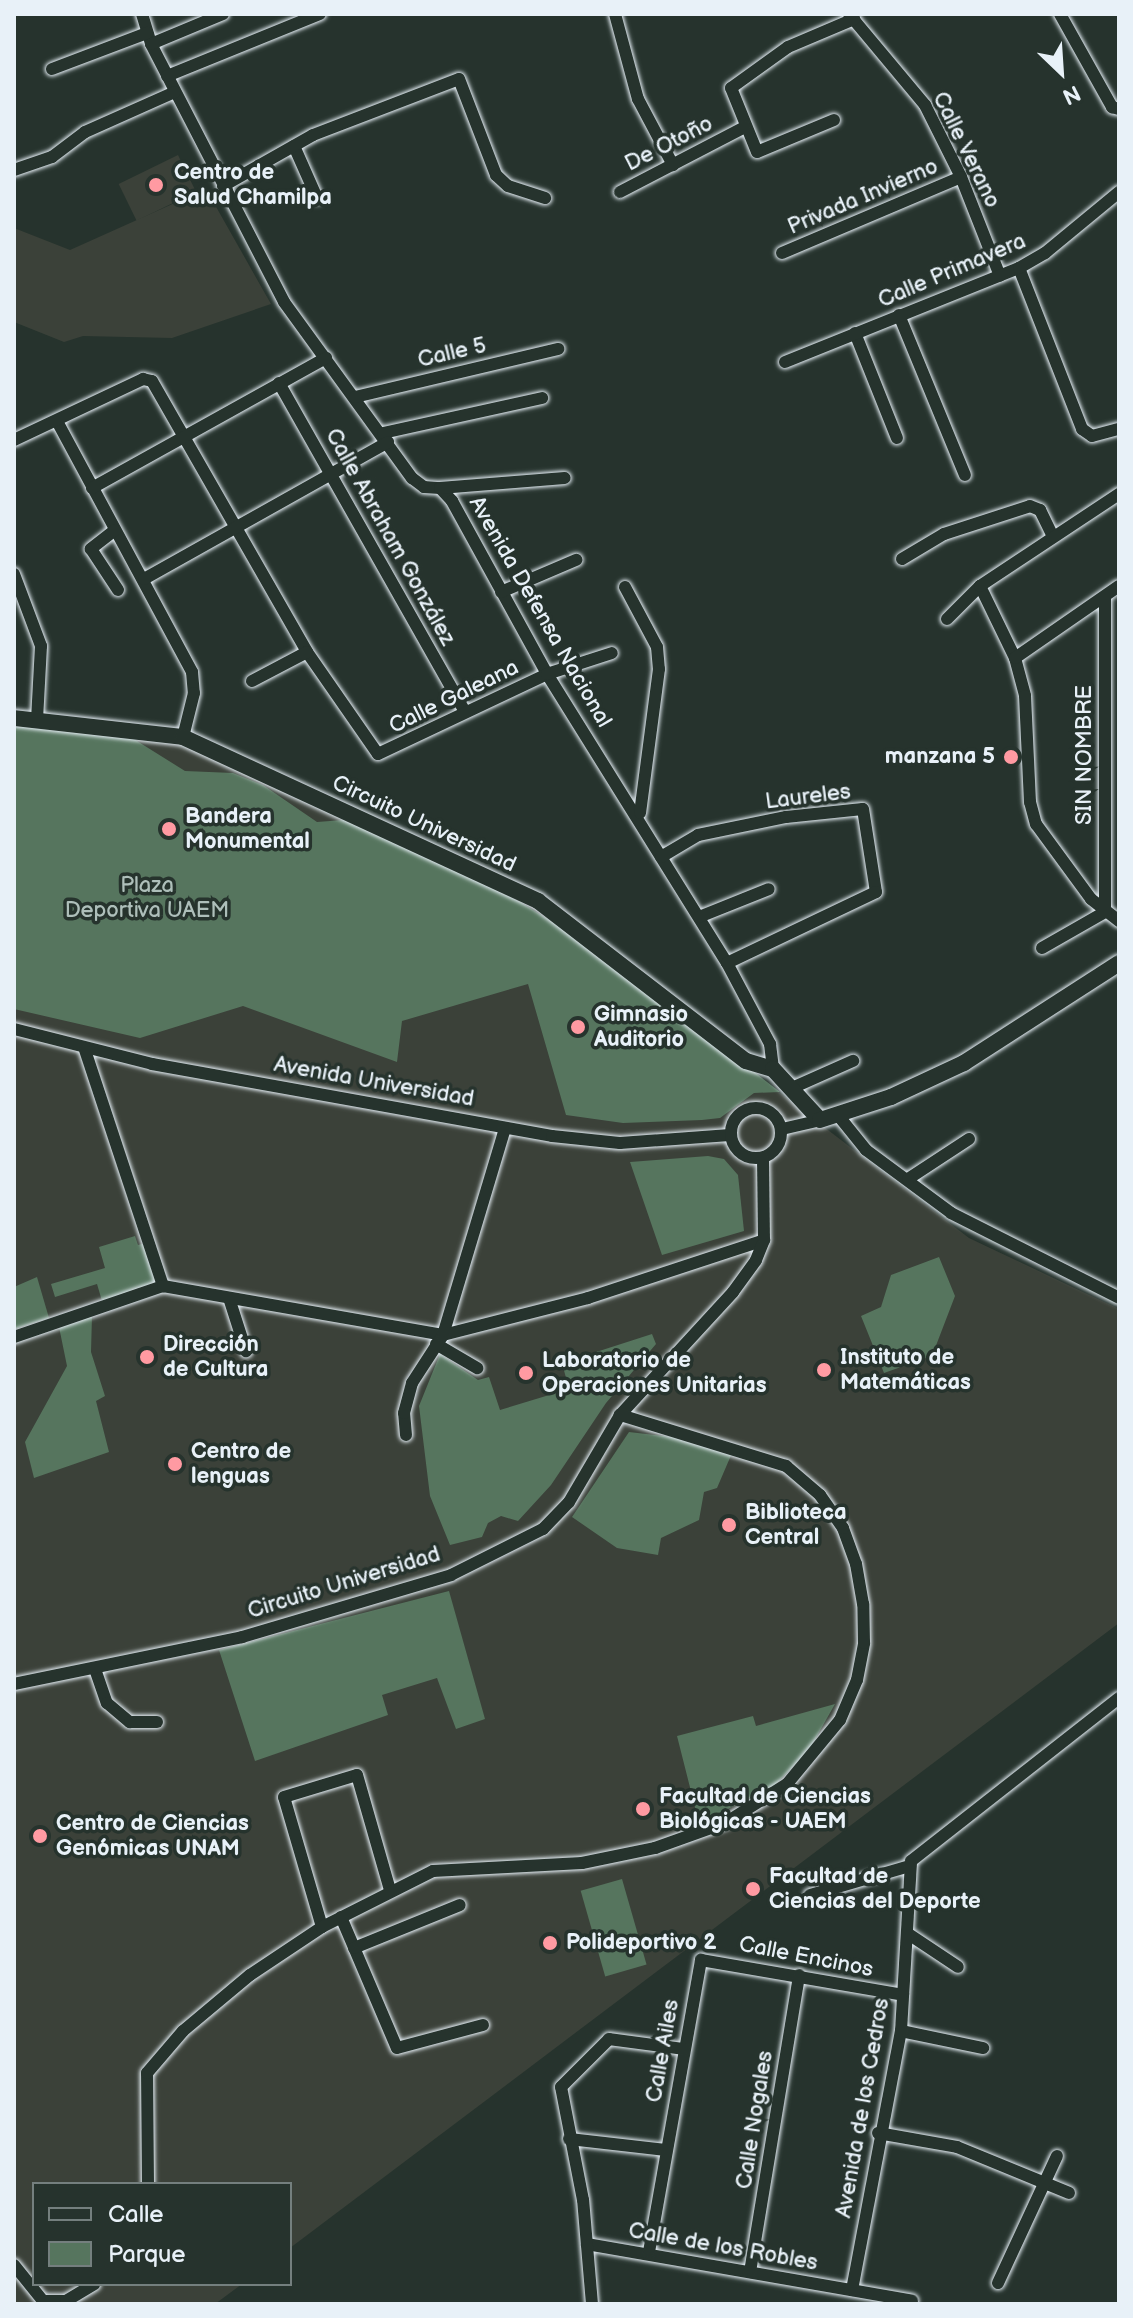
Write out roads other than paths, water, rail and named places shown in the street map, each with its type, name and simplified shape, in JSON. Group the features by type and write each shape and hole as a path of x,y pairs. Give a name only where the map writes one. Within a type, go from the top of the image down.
{"street":[{"name":"Avenida Defensa Nacional","path":"142,14 149,39 167,76 284,302 417,484 440,488 452,501 547,674 727,963 770,1044 773,1069"},
{"path":"52,69 223,14"},
{"path":"167,76 320,14"},
{"path":"1060,14 1112,107 1119,109"},
{"path":"614,15 638,99 673,165"},
{"name":"De Otoño","path":"620,192 745,127 731,88 788,47 852,16"},
{"name":"Calle Verano","path":"852,16 925,105 961,177 1000,276"},
{"path":"223,186 294,146 459,79 496,175 508,186 545,198"},
{"path":"14,170 52,157 85,132 175,92"},
{"path":"745,127 757,152 834,120"},
{"path":"294,146 317,198"},
{"name":"Privada Invierno","path":"782,253 961,177"},
{"name":"Calle Primavera","path":"785,362 1019,268 1045,253 1119,192"},
{"path":"1019,268 1082,429 1092,436 1119,429"},
{"path":"899,315 965,475"},
{"path":"855,333 897,438"},
{"name":"Calle 5","path":"355,397 558,349"},
{"path":"92,488 326,358"},
{"path":"14,440 58,423 149,379 307,652 252,681"},
{"name":"Calle Abraham González","path":"279,383 465,712"},
{"path":"144,579 333,474 385,438 542,398"},
{"path":"58,423 144,579 195,683 183,737"},
{"path":"440,488 565,478"},
{"path":"947,619 980,586 1052,535 1119,494"},
{"path":"902,559 944,534 1030,506 1040,510 1052,535"},
{"path":"115,530 91,549 118,590"},
{"path":"501,592 576,560"},
{"path":"14,574 41,646 37,720"},
{"name":"SIN NOMBRE","path":"980,586 1015,658 1026,705 1030,802 1036,824 1105,912 1119,921"},
{"path":"1015,658 1119,586"},
{"path":"625,587 657,647 659,669 640,813"},
{"name":"SIN NOMBRE","path":"1105,597 1105,912"},
{"name":"Calle Galeana","path":"307,652 378,754 547,674 612,653"},
{"name":"Circuito Universidad","path":"14,718 183,737 538,901 746,1061 773,1069"},
{"name":"Laureles","path":"661,857 698,835 786,817 863,809 876,892 727,963"},
{"path":"699,917 769,889"},
{"path":"1042,948 1105,912"},
{"path":"782,1129 891,1097 964,1063 1119,963"},
{"name":"Avenida Universidad","path":"14,1029 85,1050 505,1128 620,1143 730,1135"},
{"path":"85,1050 163,1286"},
{"path":"792,1088 853,1061"},
{"path":"773,1069 820,1120"},
{"path":"758,1107 774,1114 782,1129 778,1147 763,1158 745,1156 730,1135 741,1112 758,1107"},
{"path":"837,1114 866,1150 985,1234 1119,1298"},
{"path":"406,1435 404,1413 412,1383 439,1340 505,1128"},
{"path":"908,1179 969,1139"},
{"path":"439,1340 588,1298 764,1240 763,1158"},
{"name":"Circuito Universidad","path":"14,1684 242,1637 451,1575 543,1529 569,1502 620,1415 733,1292 764,1240"},
{"path":"14,1337 163,1286 439,1340 477,1368"},
{"path":"229,1298 246,1351"},
{"path":"148,2182 146,2088 156,2058 250,1975 322,1927 390,1890 433,1871 582,1863 655,1848 725,1823 787,1784 840,1720 857,1680 864,1643 863,1604 843,1528 820,1495 786,1466 620,1415"},
{"path":"95,1669 107,1703 130,1722 157,1722"},
{"path":"810,1895 910,1866 941,1833 1119,1698"},
{"path":"322,1927 284,1797 357,1775 390,1890"},
{"name":"Avenida de los Cedros","path":"852,2290 878,2133 901,2031 910,1866"},
{"path":"354,1948 460,1905"},
{"path":"341,1917 397,2048 483,2025"},
{"path":"907,1933 958,1967"},
{"name":"Calle Encinos","path":"701,1960 903,1995"},
{"name":"Calle Ailes","path":"649,2252 701,1960"},
{"name":"Calle Nogales","path":"750,2272 799,1975"},
{"path":"901,2031 983,2048"},
{"path":"592,2304 587,2244 561,2087 609,2039 624,2038 684,2049"},
{"path":"878,2133 941,2144 1069,2193"},
{"path":"569,2139 666,2150"},
{"path":"998,2283 1057,2156"},
{"name":"Calle de los Robles","path":"587,2244 649,2252 912,2301"},
{"path":"14,2265 43,2301 66,2301 91,2286"}],"place":[{"name":"Centro de Salud Chamilpa","path":"156,185"},
{"name":"manzana 5","path":"1011,757"},
{"name":"Bandera Monumental","path":"169,829"},
{"name":"Gimnasio Auditorio","path":"578,1027"},
{"name":"Dirección de Cultura","path":"147,1357"},
{"name":"Instituto de Matemáticas","path":"824,1370"},
{"name":"Laboratorio de Operaciones Unitarias","path":"526,1373"},
{"name":"Centro de lenguas","path":"175,1464"},
{"name":"Biblioteca Central","path":"729,1525"},
{"name":"Facultad de Ciencias Biológicas - UAEM","path":"643,1809"},
{"name":"Centro de Ciencias Genómicas UNAM","path":"40,1836"},
{"name":"Facultad de Ciencias del Deporte","path":"753,1889"},
{"name":"Polideportivo 2","path":"550,1943"}],"park label":[{"name":"Plaza Deportiva UAEM","path":"147,898"}]}
